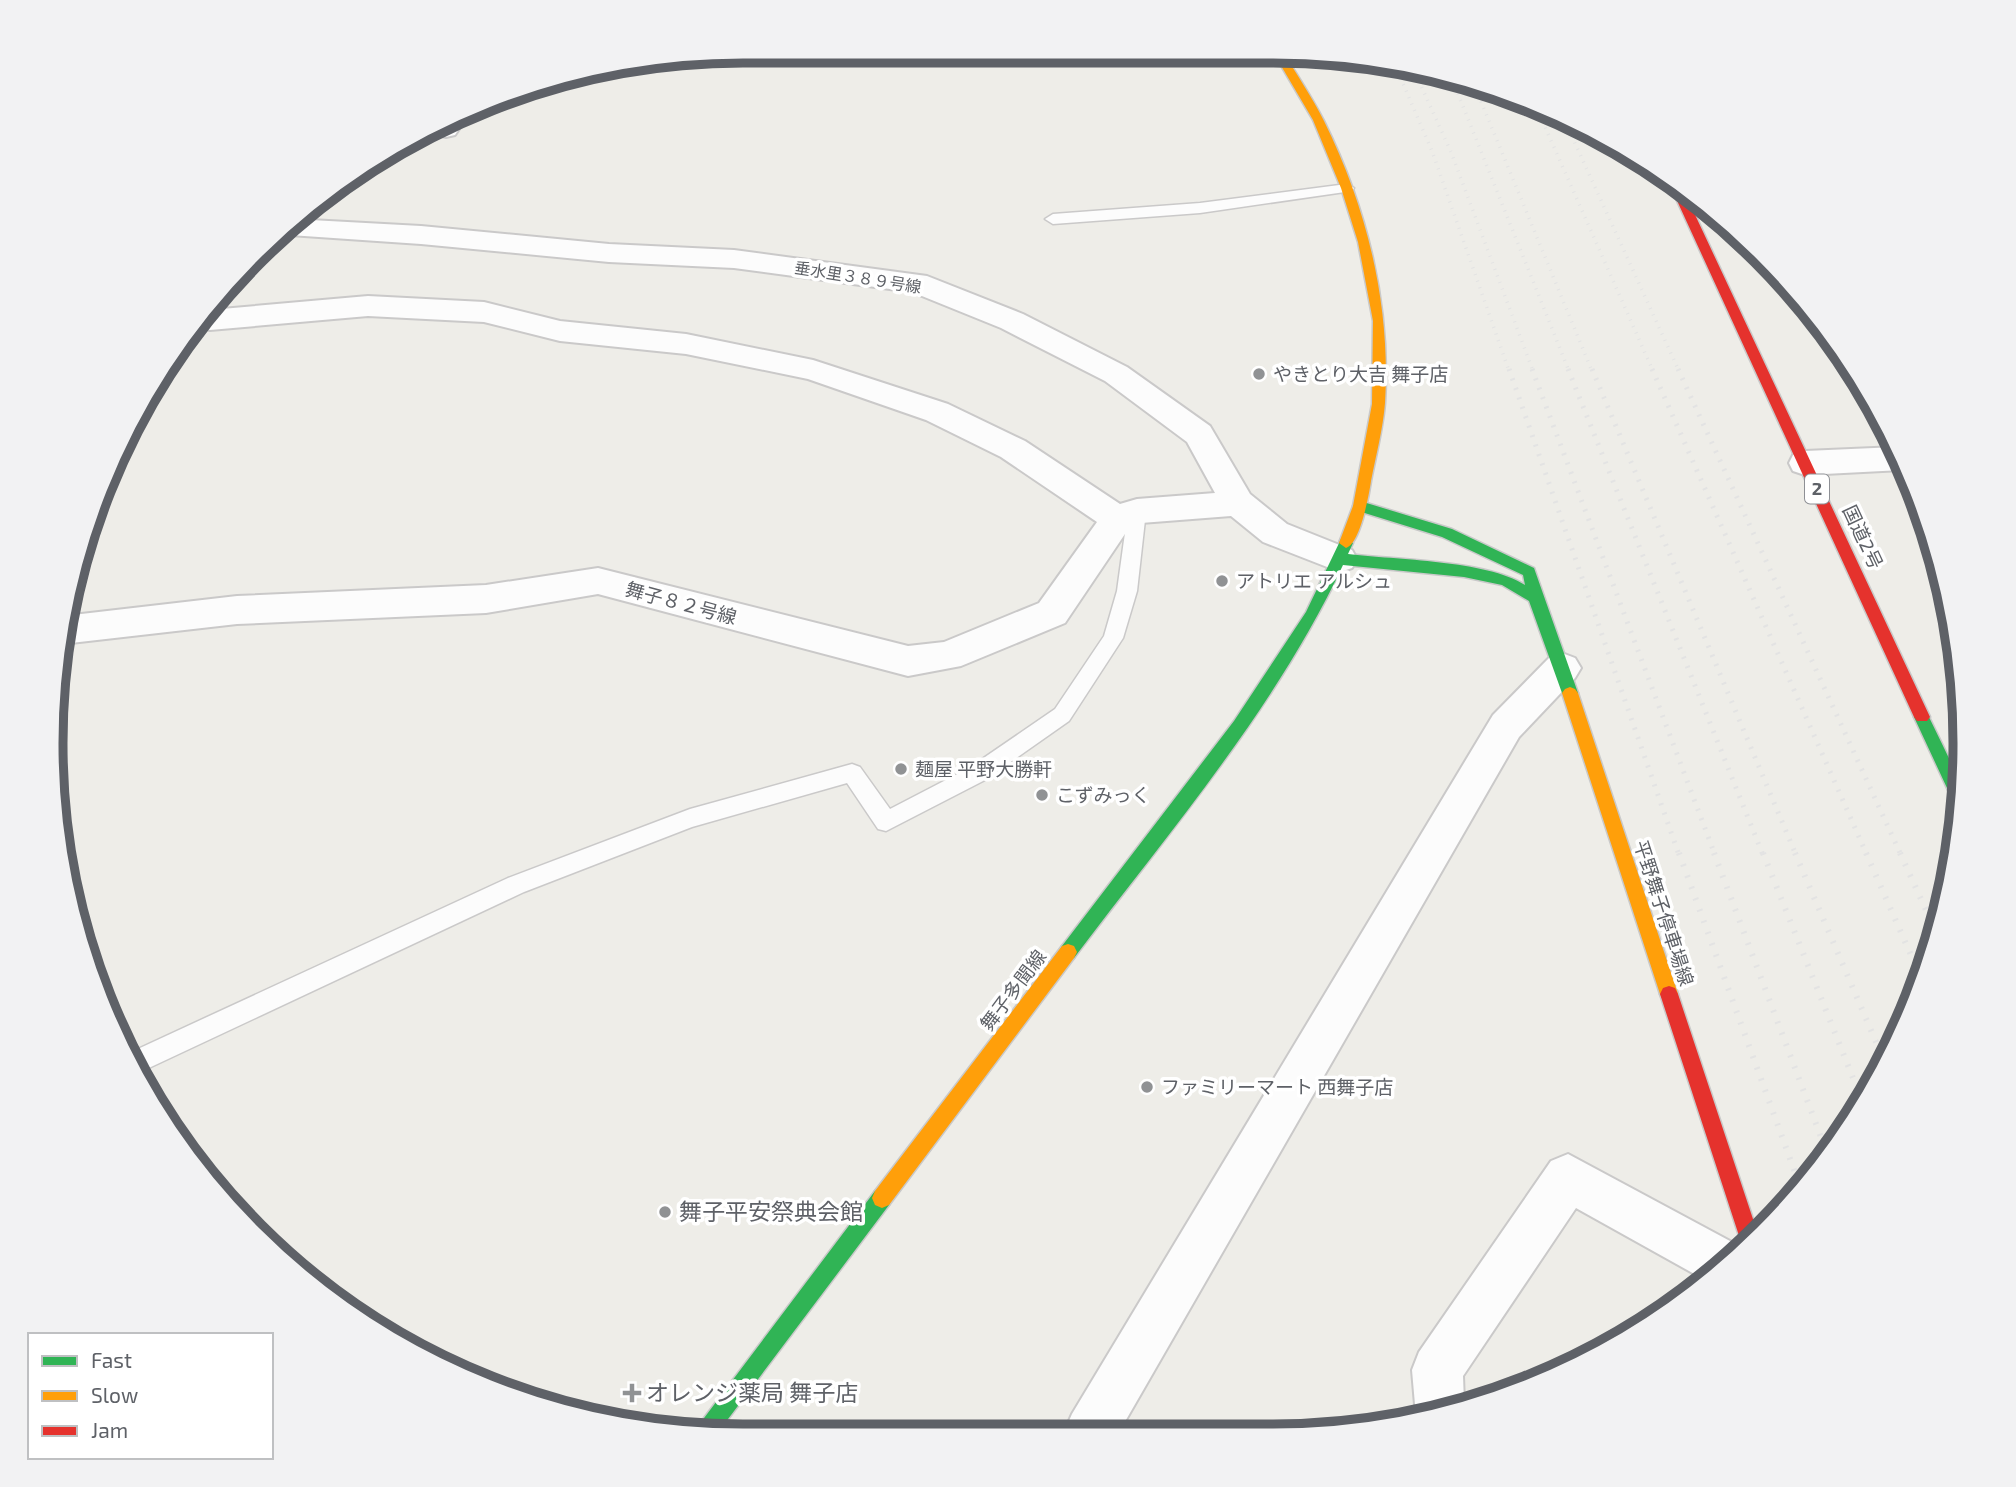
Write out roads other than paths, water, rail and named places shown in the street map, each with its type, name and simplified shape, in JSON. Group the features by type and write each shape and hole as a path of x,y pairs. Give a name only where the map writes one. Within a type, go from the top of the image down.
{"main road":[{"path":"1285,63 1318,120 1347,188 1364,242 1379,321 1378,404 1360,506 1340,559 1464,572 1506,580 1536,600"},
{"name":"国道2号","path":"1684,201 1952,778"},
{"name":"平野舞子停車場線","path":"1360,506 1432,525 1489,548 1530,572 1536,600 1562,668 1747,1231"},
{"name":"舞子多聞線","path":"711,1423 1240,726 1312,615 1340,559"}],"street":[{"name":"垂水里３８９号線","path":"300,228 421,235 609,253 734,259 917,283 1012,321 1116,374 1199,434 1237,503 1275,533 1340,559"},
{"path":"212,320 368,306 484,312 560,331 686,344 813,370 948,417 1013,449 1127,515 1237,503"},
{"path":"1805,463 1890,459"},
{"name":"舞子８２号線","path":"73,629 237,610 486,599 598,581 908,661 948,656 1052,613 1127,515"},
{"path":"1095,1424 1506,726 1562,668"},
{"path":"1439,1403 1437,1370 1568,1178 1716,1259"}],"lane":[{"path":"1053,219 1200,208 1347,188"},
{"path":"141,1060 516,885 690,818 852,773 886,822 977,774 1062,715 1113,638 1127,592 1127,515"}],"railway":[{"path":"1399,75 1432,151 1509,371"},
{"path":"1418,79 1451,152 1533,371"},
{"path":"1456,88 1569,371"},
{"path":"1478,95 1592,371"},
{"path":"1541,119 1653,371"},
{"path":"1570,131 1679,371"},
{"path":"1509,369 1679,855"},
{"path":"1532,369 1715,855"},
{"path":"1568,369 1763,855"},
{"path":"1592,369 1796,855"},
{"path":"1652,369 1867,855"},
{"path":"1678,369 1901,855"},
{"path":"1679,853 1797,1177"},
{"path":"1714,853 1823,1143"},
{"path":"1763,853 1858,1090"},
{"path":"1795,853 1880,1050"},
{"path":"1866,853 1916,966"},
{"path":"1900,853 1930,919"}],"place":[{"name":"やきとり大吉 舞子店","path":"1259,374"},
{"name":"アトリエ アルシュ","path":"1222,581"},
{"name":"麺屋 平野大勝軒","path":"901,769"},
{"name":"こずみっく","path":"1042,795"},
{"name":"ファミリーマート 西舞子店","path":"1147,1087"},
{"name":"舞子平安祭典会館","path":"665,1212"},
{"name":"オレンジ薬局 舞子店","path":"632,1393"}]}
